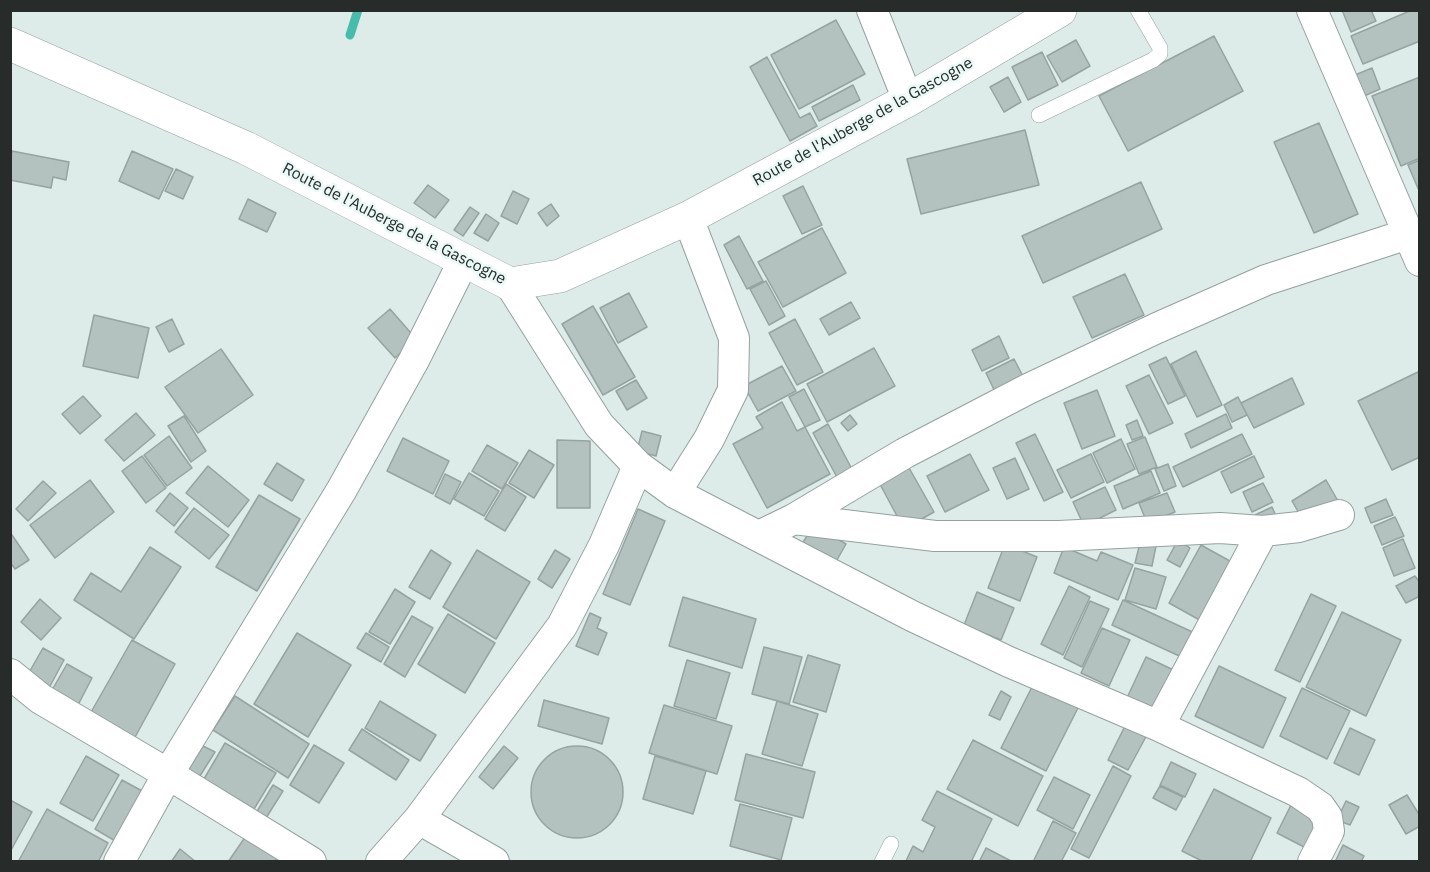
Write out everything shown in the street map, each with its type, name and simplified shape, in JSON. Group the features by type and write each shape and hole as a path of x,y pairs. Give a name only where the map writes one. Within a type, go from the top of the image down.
{"street":[{"path":"872,10 908,100"},
{"name":"Route de l'Auberge de la Gascogne","path":"10,44 246,148 510,284 560,276 688,218 908,100 1060,10"},
{"path":"1312,10 1419,261"},
{"path":"675,493 709,439 733,390 734,338 688,218"},
{"path":"759,536 794,519 915,448 1028,389 1157,328 1266,280 1408,234"},
{"path":"119,861 168,774 341,491 414,360 464,260"},
{"path":"510,284 599,425 639,466 675,493 912,616 1159,726 1298,792 1320,807 1327,817 1329,831 1313,861"},
{"path":"381,861 419,819 562,626 604,545 639,466"},
{"path":"794,519 935,536 1059,536 1220,528 1263,531 1299,527 1339,515"},
{"path":"1159,726 1263,531"},
{"path":"10,674 41,699 311,861"},
{"path":"419,819 494,861"}],"lane":[{"path":"1038,116 1153,60 1160,54 1160,48 1138,10"},
{"path":"882,861 891,844"}],"building":[{"path":"1342,10 1371,10 1376,21 1351,32"},
{"path":"1412,10 1420,10 1420,41 1363,64 1351,36"},
{"path":"836,20 865,74 799,109 771,55"},
{"path":"1214,36 1243,91 1128,151 1099,96"},
{"path":"1076,40 1090,66 1062,82 1047,56"},
{"path":"1042,52 1058,85 1028,100 1012,67"},
{"path":"767,57 800,118 810,113 817,126 790,141 750,67"},
{"path":"1372,68 1380,89 1364,96 1355,75"},
{"path":"1008,77 1021,102 1004,112 990,87"},
{"path":"1420,77 1420,158 1401,166 1372,96"},
{"path":"853,85 860,100 819,121 812,107"},
{"path":"1319,123 1358,214 1314,233 1274,142"},
{"path":"1025,130 1039,185 921,214 907,159"},
{"path":"12,151 69,162 66,180 53,177 51,188 10,180"},
{"path":"132,151 173,169 159,199 119,181"},
{"path":"1420,160 1420,193 1408,165"},
{"path":"176,169 193,177 183,199 165,191"},
{"path":"1141,182 1162,229 1043,283 1022,236"},
{"path":"428,185 449,200 435,218 414,203"},
{"path":"803,186 822,225 802,234 783,196"},
{"path":"513,191 529,199 517,224 501,216"},
{"path":"248,199 276,213 267,232 239,219"},
{"path":"551,204 559,216 547,226 538,213"},
{"path":"470,207 479,213 463,236 454,230"},
{"path":"486,214 499,223 488,241 474,233"},
{"path":"822,228 846,273 783,307 758,262"},
{"path":"739,236 763,281 747,289 724,245"},
{"path":"1125,274 1144,315 1092,338 1073,297"},
{"path":"766,281 785,316 769,325 750,289"},
{"path":"629,293 647,327 618,343 600,308"},
{"path":"851,302 860,318 829,335 820,319"},
{"path":"593,306 635,377 603,395 562,324"},
{"path":"390,309 416,339 395,358 368,328"},
{"path":"94,315 149,328 138,378 83,366"},
{"path":"172,319 184,344 169,352 156,327"},
{"path":"795,319 823,372 797,385 769,333"},
{"path":"999,336 1009,358 982,371 972,350"},
{"path":"874,348 895,386 827,422 807,384"},
{"path":"221,349 253,395 198,433 165,387"},
{"path":"1196,351 1222,405 1197,417 1171,364"},
{"path":"1166,357 1185,396 1168,404 1149,365"},
{"path":"1014,359 1027,384 998,398 986,373"},
{"path":"782,366 796,391 758,411 744,386"},
{"path":"1420,371 1420,457 1392,470 1358,401"},
{"path":"1149,375 1173,423 1149,434 1126,386"},
{"path":"1292,378 1304,404 1254,428 1241,403"},
{"path":"636,380 647,398 627,410 616,391"},
{"path":"804,389 820,420 805,427 789,397"},
{"path":"1097,390 1115,436 1082,449 1064,403"},
{"path":"83,396 101,416 80,434 62,414"},
{"path":"1238,397 1247,415 1232,422 1224,405"},
{"path":"782,402 797,431 805,427 830,474 767,508 733,444 763,428 756,417"},
{"path":"136,413 155,435 124,461 105,440"},
{"path":"1226,414 1232,428 1191,448 1185,434"},
{"path":"850,415 857,424 848,431 841,423"},
{"path":"184,416 206,451 191,462 168,426"},
{"path":"1137,420 1143,436 1132,440 1126,425"},
{"path":"828,424 853,471 838,479 813,433"},
{"path":"642,431 661,436 656,456 637,451"},
{"path":"1035,434 1063,492 1044,501 1016,443"},
{"path":"1242,434 1252,454 1183,487 1173,467"},
{"path":"169,436 192,468 167,486 144,455"},
{"path":"1145,437 1157,467 1139,474 1127,444"},
{"path":"403,438 449,461 433,494 387,471"},
{"path":"1121,439 1135,469 1107,483 1093,453"},
{"path":"557,440 590,441 590,508 557,508"},
{"path":"487,445 518,463 502,489 472,471"},
{"path":"529,450 554,465 534,498 509,483"},
{"path":"970,454 989,490 945,512 927,476"},
{"path":"1091,454 1104,482 1071,498 1057,470"},
{"path":"142,456 166,488 146,503 122,471"},
{"path":"1254,456 1264,477 1231,493 1221,472"},
{"path":"1015,458 1029,489 1007,499 993,468"},
{"path":"904,459 934,512 904,529 875,475"},
{"path":"277,463 304,480 292,501 264,484"},
{"path":"1168,464 1176,486 1164,491 1155,469"},
{"path":"208,466 249,500 228,527 186,493"},
{"path":"1151,471 1160,493 1123,509 1114,486"},
{"path":"469,473 499,491 484,516 454,499"},
{"path":"445,474 461,482 450,504 435,496"},
{"path":"90,480 114,512 55,558 30,525"},
{"path":"1326,480 1338,501 1304,522 1292,501"},
{"path":"43,481 56,493 28,521 16,509"},
{"path":"1263,483 1273,502 1252,512 1243,492"},
{"path":"506,484 526,497 505,531 485,519"},
{"path":"1105,487 1116,510 1084,526 1073,502"},
{"path":"170,493 188,508 174,526 156,511"},
{"path":"1167,493 1175,512 1147,523 1139,503"},
{"path":"259,495 300,519 257,591 216,567"},
{"path":"1386,499 1393,515 1371,523 1365,508"},
{"path":"1272,507 1276,516 1259,524 1255,515"},
{"path":"194,508 229,535 209,559 175,532"},
{"path":"638,509 665,521 630,605 603,594"},
{"path":"1395,517 1404,536 1382,545 1374,526"},
{"path":"814,525 846,544 833,567 800,547"},
{"path":"10,532 29,560 15,569 10,562"},
{"path":"1403,539 1415,568 1394,576 1383,548"},
{"path":"1178,540 1190,548 1180,567 1167,560"},
{"path":"1140,543 1156,546 1152,566 1135,563"},
{"path":"1005,544 1037,557 1020,601 988,588"},
{"path":"1201,545 1237,565 1205,623 1169,603"},
{"path":"150,547 181,567 134,639 74,600 91,573 121,592"},
{"path":"1064,547 1097,561 1101,552 1133,565 1118,600 1054,573"},
{"path":"431,550 451,563 430,599 409,587"},
{"path":"477,550 530,582 496,639 443,607"},
{"path":"555,550 570,559 552,588 538,579"},
{"path":"1135,568 1166,577 1156,609 1125,600"},
{"path":"1415,576 1420,583 1420,596 1406,603 1396,586"},
{"path":"1069,586 1090,597 1063,655 1041,644"},
{"path":"395,589 415,602 390,644 369,632"},
{"path":"977,592 1014,608 1001,640 964,625"},
{"path":"1311,594 1336,606 1300,682 1275,670"},
{"path":"683,597 756,619 742,668 669,646"},
{"path":"40,599 61,618 41,640 21,622"},
{"path":"1123,600 1199,635 1188,660 1112,625"},
{"path":"1090,601 1109,609 1082,667 1064,658"},
{"path":"1342,612 1401,640 1366,716 1306,687"},
{"path":"590,613 601,618 597,628 607,633 598,655 576,646"},
{"path":"448,614 495,643 465,693 418,664"},
{"path":"412,616 433,628 405,677 384,664"},
{"path":"1102,628 1130,640 1109,686 1081,673"},
{"path":"297,633 351,665 308,737 254,704"},
{"path":"366,633 389,647 381,662 357,648"},
{"path":"132,640 175,664 134,739 90,714"},
{"path":"764,647 802,657 789,704 752,694"},
{"path":"43,648 64,660 49,688 27,676"},
{"path":"808,655 840,665 826,712 793,702"},
{"path":"1146,657 1180,673 1160,716 1126,700"},
{"path":"687,660 730,673 716,719 674,706"},
{"path":"67,664 92,678 78,705 52,690"},
{"path":"1219,666 1286,698 1263,748 1195,716"},
{"path":"1034,683 1079,706 1046,771 1001,748"},
{"path":"1302,688 1350,711 1327,759 1280,736"},
{"path":"1001,691 1011,697 1000,720 989,715"},
{"path":"235,696 309,744 288,778 213,730"},
{"path":"544,700 609,718 602,744 538,726"},
{"path":"380,701 436,735 420,761 365,728"},
{"path":"777,701 818,714 802,766 762,754"},
{"path":"664,705 732,726 717,774 649,753"},
{"path":"1127,722 1148,733 1128,770 1108,760"},
{"path":"1350,728 1375,740 1359,775 1334,763"},
{"path":"362,729 409,760 396,780 349,750"},
{"path":"973,740 1043,776 1018,826 947,789"},
{"path":"225,743 276,773 254,809 204,779"},
{"path":"314,745 344,763 319,803 290,785"},
{"path":"203,746 215,752 198,779 187,772"},
{"path":"504,746 518,758 493,789 479,777"},
{"path":"577,746 603,754 615,766 623,792 615,818 603,830 577,838 551,830 539,818 531,792 539,766 551,754"},
{"path":"746,754 815,772 803,818 735,800"},
{"path":"86,756 119,775 93,821 60,803"},
{"path":"655,756 706,771 693,814 643,799"},
{"path":"1171,762 1196,774 1185,797 1160,785"},
{"path":"1113,766 1131,776 1089,858 1071,849"},
{"path":"1054,777 1090,795 1073,829 1037,810"},
{"path":"122,780 144,792 117,842 95,829"},
{"path":"273,785 283,791 266,818 256,813"},
{"path":"1160,786 1183,797 1176,810 1153,798"},
{"path":"1214,789 1271,818 1250,862 1204,862 1182,851"},
{"path":"937,791 992,819 971,862 906,861 913,846 923,852 935,827 922,820"},
{"path":"1407,795 1420,816 1420,826 1406,834 1389,805"},
{"path":"10,800 32,812 10,852"},
{"path":"1346,801 1359,807 1350,825 1337,820"},
{"path":"740,804 792,818 781,860 730,846"},
{"path":"1291,805 1321,820 1306,848 1277,833"},
{"path":"47,809 108,843 98,862 18,862"},
{"path":"1053,821 1076,833 1061,862 1033,862"},
{"path":"250,830 281,852 274,862 228,862"},
{"path":"1343,845 1364,856 1361,862 1335,862"},
{"path":"986,848 1013,862 979,862"},
{"path":"180,849 196,862 171,862"}],"waterway":[{"path":"350,35 358,10"}]}
